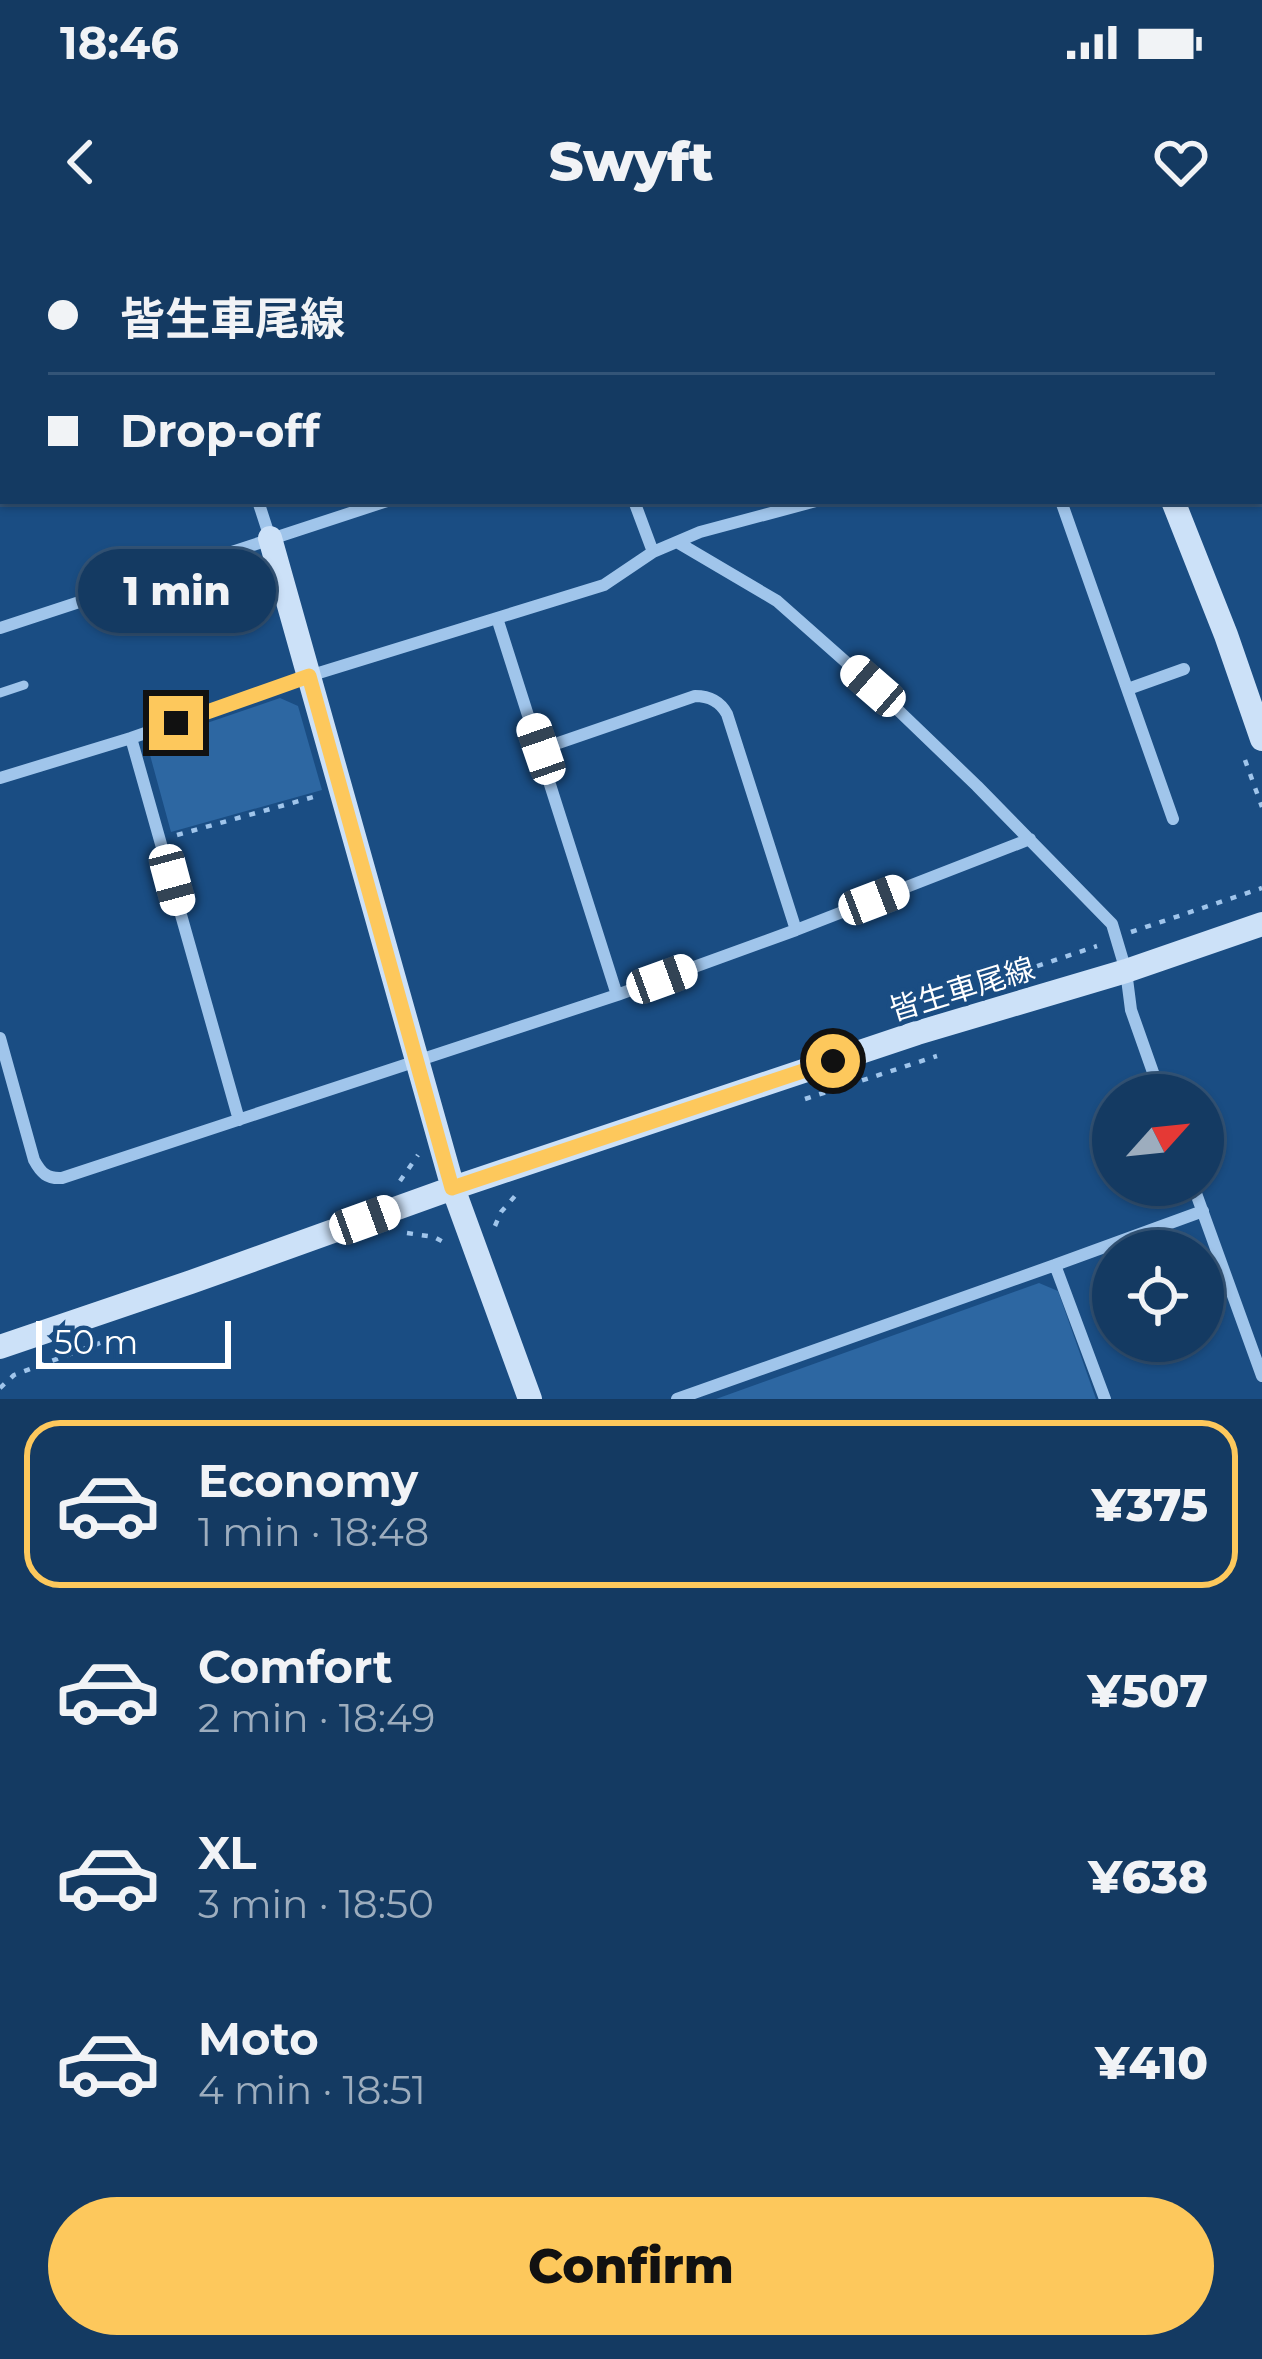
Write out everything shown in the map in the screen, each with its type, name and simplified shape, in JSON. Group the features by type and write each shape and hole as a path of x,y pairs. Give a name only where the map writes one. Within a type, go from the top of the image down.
{"main road":[{"path":"1174,504 1262,739"},
{"path":"270,538 452,1188 530,1399"},
{"name":"皆生車尾線","path":"0,1347 452,1188 1262,924"}],"street":[{"path":"259,504 270,538"},
{"path":"0,628 377,504"},
{"path":"635,504 653,552"},
{"path":"0,778 604,584 653,552 700,532 805,504"},
{"path":"1062,504 1173,819"},
{"path":"677,542 777,602 873,686 1112,924 1131,1010 1154,1074"},
{"path":"497,618 617,995"},
{"path":"1128,689 1184,668"},
{"path":"541,749 695,696 718,703 727,714 796,930"},
{"path":"131,738 239,1120"},
{"path":"0,1038 34,1160 40,1172 62,1178 617,995 1030,839"},
{"path":"1201,1206 1262,1376"},
{"path":"677,1399 1203,1211"},
{"path":"1055,1264 1105,1399"}],"lane":[{"path":"0,693 24,686"}],"path":[{"path":"160,840 327,794"},
{"path":"1126,934 1262,888"},
{"path":"950,995 1106,943"},
{"path":"786,1106 944,1054"},
{"path":"392,1187 418,1155 422,1142"},
{"path":"488,1238 516,1195"},
{"path":"408,1232 451,1246"},
{"path":"0,1388 14,1375 108,1340"}],"shaded area":[{"path":"280,698 298,706 322,790 171,832 150,755 160,739"},
{"path":"1039,1283 1058,1291 1096,1399 716,1399"}],"route":[{"path":"176,723 309,676 452,1188 833,1061"}]}
